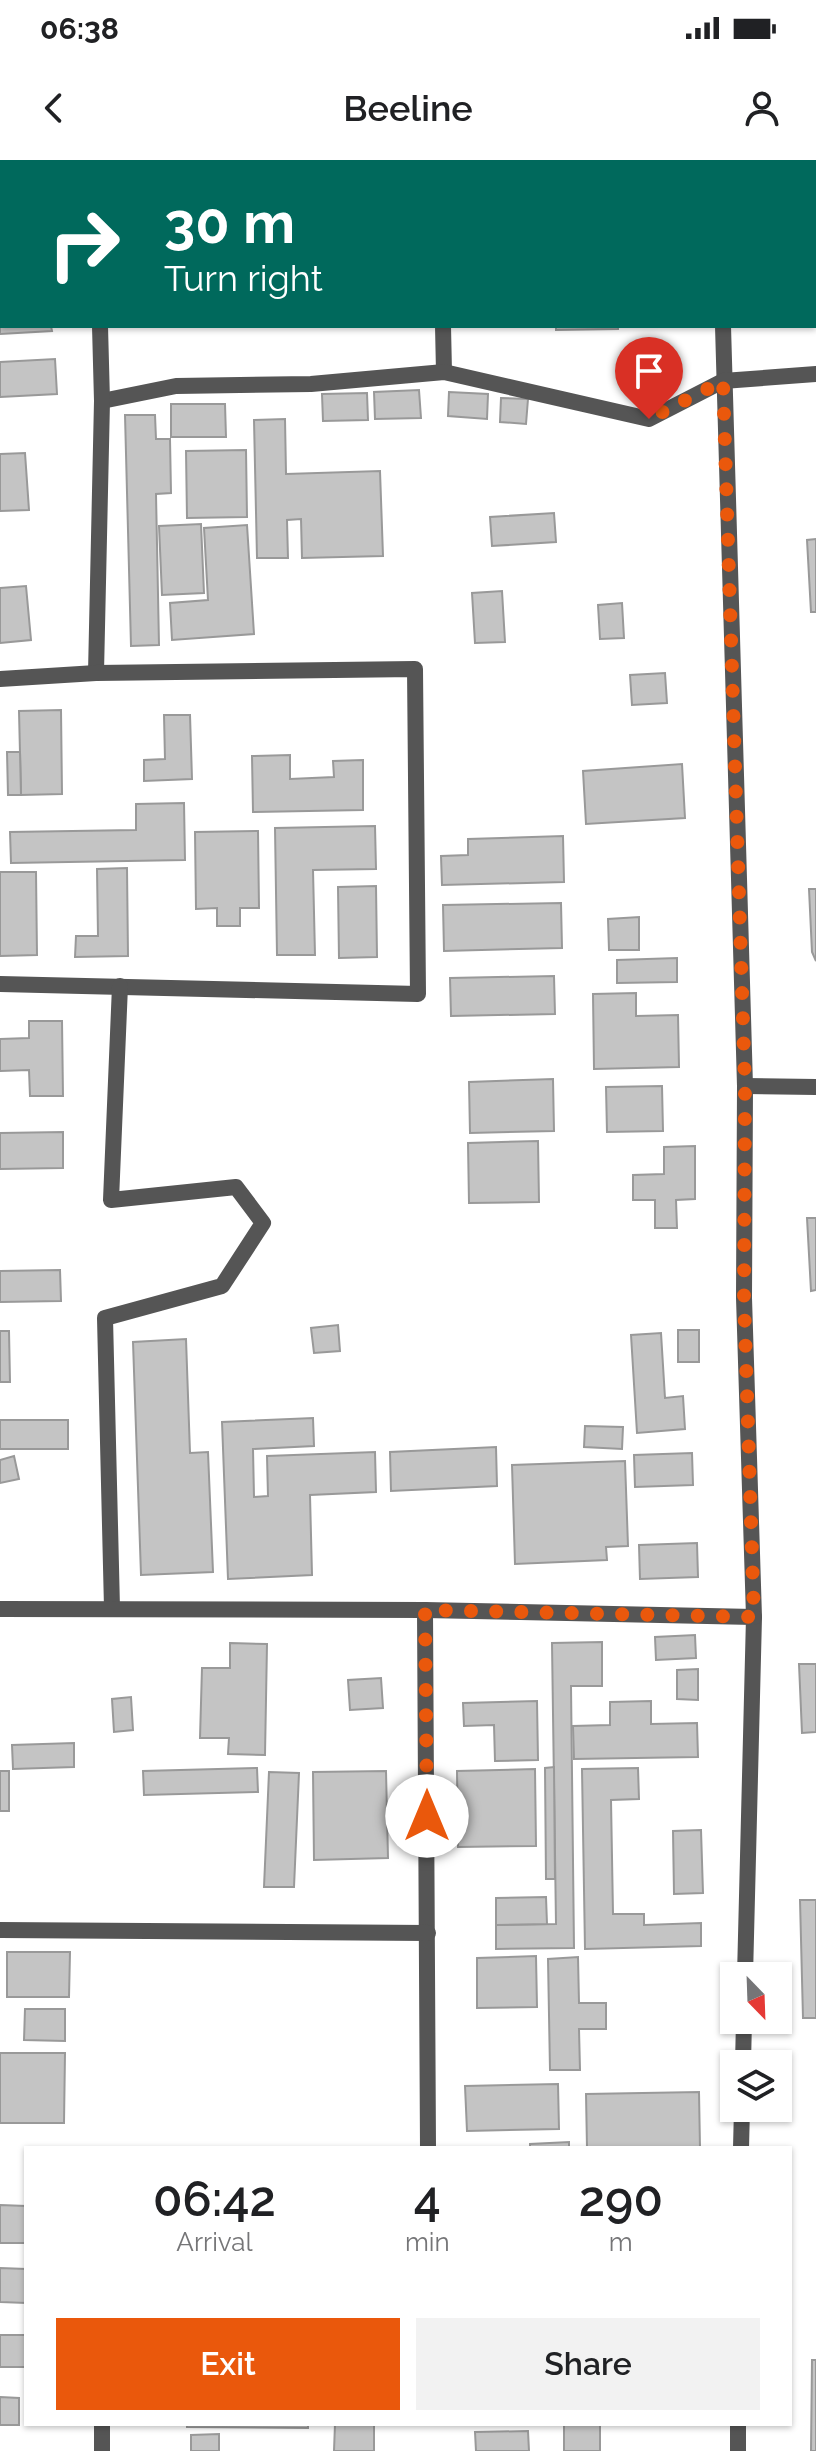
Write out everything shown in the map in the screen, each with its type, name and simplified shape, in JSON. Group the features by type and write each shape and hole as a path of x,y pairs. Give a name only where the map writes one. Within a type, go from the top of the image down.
{"street":[{"path":"96,673 102,401 100,328"},
{"path":"443,328 444,372"},
{"path":"723,328 745,1086 744,1298 754,1617 745,1962"},
{"path":"102,401 176,386 311,384 444,372 649,419 723,381 816,374"},
{"path":"0,679 96,673 415,669 418,994 0,984"},
{"path":"112,1608 105,1318 222,1286 263,1223 236,1187 111,1200 120,986"},
{"path":"745,1086 816,1087"},
{"path":"0,1609 425,1610 754,1617"},
{"path":"425,1610 428,2146"},
{"path":"0,1930 428,1933"},
{"path":"741,2146 742,2122"},
{"path":"102,2426 102,2451"},
{"path":"738,2426 738,2451"}],"building":[{"path":"0,328 51,328 52,331 0,334"},
{"path":"556,328 618,328 618,329"},
{"path":"55,359 57,394 0,397 0,362"},
{"path":"419,390 421,418 375,419 374,392"},
{"path":"449,392 488,394 487,419 448,416"},
{"path":"367,393 368,420 323,421 322,394"},
{"path":"501,398 528,399 526,424 500,422"},
{"path":"171,404 225,404 226,437 171,437"},
{"path":"125,415 155,415 156,439 170,439 171,493 156,494 159,645 131,646"},
{"path":"285,419 286,474 380,471 383,556 302,558 301,519 287,520 288,558 257,558 254,420"},
{"path":"246,450 247,517 187,518 186,451"},
{"path":"25,453 29,510 0,511 0,454"},
{"path":"554,513 556,542 492,546 490,517"},
{"path":"201,524 204,593 162,595 159,526"},
{"path":"247,525 254,634 172,640 170,603 208,600 204,528"},
{"path":"816,539 816,612 811,612 807,540"},
{"path":"26,586 31,640 0,643 0,588"},
{"path":"502,591 505,642 475,643 472,593"},
{"path":"622,603 624,638 600,639 598,605"},
{"path":"665,673 667,703 632,705 630,675"},
{"path":"61,710 62,794 21,795 19,711"},
{"path":"164,715 190,715 192,779 144,781 144,760 165,759"},
{"path":"7,752 20,752 21,795 8,795"},
{"path":"290,755 290,779 334,777 333,761 363,760 363,810 253,812 252,756"},
{"path":"682,764 685,818 586,824 583,771"},
{"path":"184,803 185,860 11,863 10,832 136,830 136,804"},
{"path":"375,826 376,869 313,870 315,955 277,955 275,828"},
{"path":"258,831 259,908 240,908 240,926 217,926 217,908 196,909 195,832"},
{"path":"563,836 564,882 442,885 441,856 468,855 468,839"},
{"path":"127,868 128,956 75,957 76,936 98,936 97,869"},
{"path":"0,872 36,872 37,955 0,956"},
{"path":"376,886 377,957 339,958 338,887"},
{"path":"809,889 816,889 816,961 812,952"},
{"path":"561,903 562,948 444,951 443,905"},
{"path":"639,917 639,950 609,950 608,919"},
{"path":"677,958 677,982 617,983 617,960"},
{"path":"554,976 555,1014 451,1016 450,978"},
{"path":"636,993 636,1016 678,1015 679,1067 594,1069 593,994"},
{"path":"29,1021 62,1021 63,1096 30,1096 29,1070 0,1071 0,1039 29,1038"},
{"path":"553,1079 554,1131 470,1133 469,1082"},
{"path":"662,1086 663,1131 607,1132 606,1087"},
{"path":"63,1132 63,1168 0,1169 0,1133"},
{"path":"538,1141 539,1202 469,1203 468,1143"},
{"path":"695,1146 695,1199 676,1200 677,1228 655,1228 655,1200 633,1200 633,1175 664,1174 664,1147"},
{"path":"807,1218 816,1218 816,1290 811,1291"},
{"path":"60,1270 61,1301 0,1302 0,1271"},
{"path":"338,1325 340,1351 314,1353 311,1328"},
{"path":"678,1330 699,1330 699,1362 678,1362"},
{"path":"0,1331 9,1331 10,1382 0,1382"},
{"path":"661,1333 665,1398 683,1396 685,1429 637,1433 631,1335"},
{"path":"186,1339 190,1453 208,1452 213,1572 141,1575 133,1342"},
{"path":"313,1418 314,1446 253,1449 254,1497 268,1496 267,1456 375,1452 376,1492 310,1495 312,1575 228,1579 222,1422"},
{"path":"0,1420 68,1420 68,1449 0,1449"},
{"path":"585,1426 623,1427 622,1449 584,1447"},
{"path":"496,1447 497,1486 391,1491 390,1452"},
{"path":"692,1453 693,1485 635,1487 634,1455"},
{"path":"14,1456 19,1479 0,1483 0,1460"},
{"path":"625,1461 628,1546 606,1547 607,1560 515,1564 512,1465"},
{"path":"697,1543 698,1577 640,1579 639,1545"},
{"path":"695,1635 696,1658 656,1660 655,1637"},
{"path":"602,1642 602,1686 571,1686 574,1948 496,1949 496,1925 556,1924 552,1643"},
{"path":"230,1643 267,1644 265,1755 228,1754 229,1738 200,1738 202,1668 230,1668"},
{"path":"799,1664 816,1664 816,1732 802,1733"},
{"path":"698,1669 698,1700 677,1699 677,1670"},
{"path":"381,1678 383,1708 350,1710 348,1680"},
{"path":"131,1697 133,1730 114,1732 112,1699"},
{"path":"537,1701 538,1760 495,1761 494,1725 464,1726 463,1703"},
{"path":"651,1701 651,1724 697,1723 698,1757 574,1759 573,1726 610,1725 610,1702"},
{"path":"74,1743 74,1767 13,1769 12,1745"},
{"path":"554,1767 555,1879 546,1879 545,1768"},
{"path":"257,1768 258,1792 144,1795 143,1771"},
{"path":"638,1768 639,1799 611,1800 613,1914 644,1914 644,1925 701,1923 701,1946 585,1949 582,1769"},
{"path":"535,1769 536,1846 458,1847 457,1771"},
{"path":"0,1771 9,1771 9,1811 0,1811"},
{"path":"386,1771 388,1858 314,1860 313,1772"},
{"path":"269,1772 299,1773 294,1887 264,1887"},
{"path":"701,1830 703,1893 674,1894 673,1831"},
{"path":"546,1897 547,1924 496,1925 496,1898"},
{"path":"800,1900 816,1900 816,2018 803,2018"},
{"path":"7,1952 70,1952 69,1997 7,1997"},
{"path":"536,1956 537,2007 477,2008 477,1958"},
{"path":"578,1957 579,2003 606,2003 606,2029 579,2029 580,2070 550,2070 548,1959"},
{"path":"25,2009 65,2009 65,2041 24,2040"},
{"path":"0,2053 65,2053 64,2123 0,2123"},
{"path":"558,2084 559,2129 467,2131 465,2086"},
{"path":"699,2092 700,2146 587,2146 586,2094"},
{"path":"569,2142 569,2146 530,2146"},
{"path":"0,2205 24,2206 24,2243 0,2243"},
{"path":"0,2268 24,2269 24,2303 0,2302"},
{"path":"0,2335 24,2335 24,2367 0,2367"},
{"path":"812,2360 816,2360 816,2451 811,2451"},
{"path":"0,2397 19,2398 19,2425 0,2425"},
{"path":"308,2426 308,2428 187,2427"},
{"path":"335,2426 374,2426 374,2451 334,2451"},
{"path":"564,2426 600,2426 600,2451 564,2451"},
{"path":"528,2431 529,2451 476,2451 475,2432"},
{"path":"219,2434 219,2451 191,2451 191,2435"}],"route":[{"path":"427,1816 425,1610 754,1617 744,1298 745,1086 739,836 723,381 649,419"}]}
